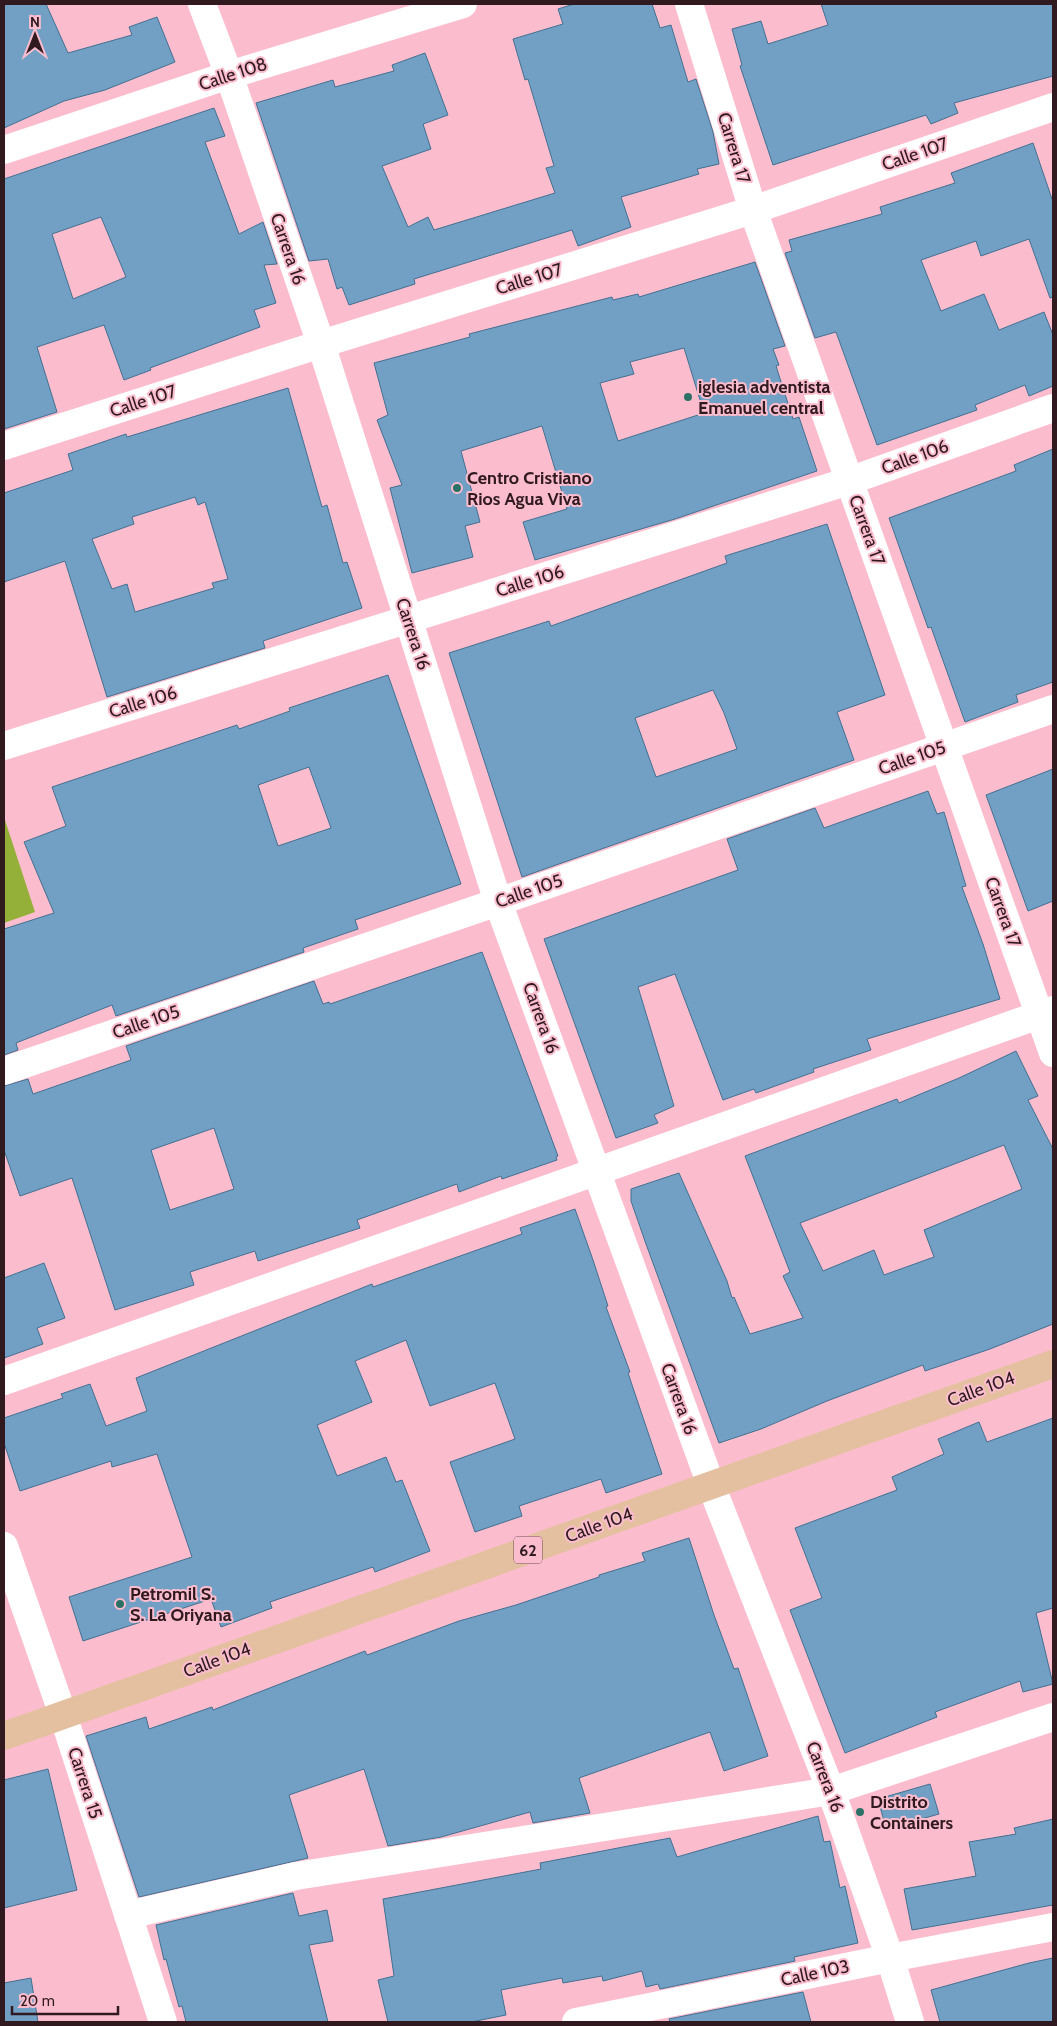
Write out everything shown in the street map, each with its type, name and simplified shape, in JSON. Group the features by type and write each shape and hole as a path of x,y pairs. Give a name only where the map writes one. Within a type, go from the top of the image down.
{"main road":[{"name":"Calle 104","path":"4,1736 1053,1364"}],"street":[{"name":"Carrera 16","path":"202,4 321,344 498,902 711,1485 831,1791 890,1958 910,2022"},
{"name":"Calle 108","path":"4,150 228,75 463,4"},
{"name":"Carrera 17","path":"689,4 753,210 944,747 1046,1012 1053,1053"},
{"name":"Calle 107","path":"4,446 321,344 753,210 1053,107"},
{"name":"Calle 106","path":"4,746 850,481 1053,408"},
{"name":"Calle 105","path":"4,1070 498,902 1053,709"},
{"path":"4,1381 1046,1012"},
{"name":"Carrera 15","path":"4,1546 63,1715 163,2022"},
{"path":"128,1914 296,1876 831,1791 1053,1717"},
{"name":"Calle 103","path":"576,2022 1053,1927"}],"green space":[{"path":"4,817 35,912 4,923"}],"building":[{"path":"4,4 46,4 68,53 132,35 129,27 157,17 175,62 105,90 64,101 4,128"},
{"path":"574,4 652,4 660,28 671,25 688,82 696,79 713,132 719,164 697,169 699,174 621,197 631,227 578,246 572,230 414,279 415,284 349,305 342,287 337,289 328,259 309,261 256,103 333,80 335,87 394,71 392,65 425,53 448,115 423,124 431,149 382,166 408,227 428,217 434,230 555,193 546,168 554,166 528,79 525,80 513,39 563,24 558,9"},
{"path":"821,4 1053,4 1053,76 954,103 958,113 931,124 926,115 773,165 740,66 742,65 732,29 761,21 768,44 828,25"},
{"path":"214,108 225,136 205,142 239,234 263,222 277,264 264,265 276,303 254,310 260,327 150,368 151,370 124,380 104,325 37,347 57,412 4,429 4,179","holes":["101,217 126,277 73,299 52,234"]},
{"path":"1033,143 1053,202 1053,297 1050,298 1029,239 981,256 976,241 921,260 941,311 984,294 999,330 1044,312 1053,335 1053,386 1029,396 1025,385 975,405 977,410 877,445 836,332 815,338 785,253 792,251 789,240 882,214 880,207 955,183 951,173"},
{"path":"755,262 785,346 773,349 779,365 776,366 793,419 799,417 817,471 675,519 535,560 523,522 567,509 542,426 461,451 480,522 465,526 473,557 412,573 390,488 402,485 377,420 388,415 374,363 470,337 469,334 612,297 613,300 638,294 639,297","holes":["684,348 704,413 618,441 600,383 634,374 630,362"]},
{"path":"288,388 322,507 327,505 343,563 347,562 362,608 263,641 265,648 107,697 65,561 4,582 4,493 73,470 68,454 126,434 127,437","holes":["195,497 198,505 205,502 228,579 212,583 214,588 135,612 127,584 112,589 92,539 134,524 132,517"]},
{"path":"1053,449 1053,682 1016,695 1018,702 965,722 931,627 928,628 889,518 1016,471 1014,465"},
{"path":"827,524 885,695 837,712 854,760 522,877 449,653 549,621 551,626 727,563 725,556","holes":["713,690 724,713 737,749 656,777 635,718"]},
{"path":"388,675 461,884 355,920 358,929 303,948 304,952 116,1016 112,1005 16,1043 18,1050 4,1055 4,929 54,913 24,842 66,826 52,787 237,725 239,729 290,711 289,708","holes":["309,767 331,828 278,846 258,785"]},
{"path":"1053,769 1053,901 1028,911 986,795"},
{"path":"928,791 937,814 944,812 966,886 962,887 983,944 1000,999 867,1039 871,1050 813,1069 814,1072 756,1093 754,1089 723,1100 675,974 638,987 674,1106 654,1115 658,1123 616,1138 544,939 738,870 727,839 815,808 824,828"},
{"path":"482,952 558,1156 556,1157 557,1160 502,1179 501,1176 459,1192 457,1184 357,1220 360,1228 258,1261 255,1251 190,1272 194,1285 115,1310 72,1178 20,1196 4,1150 4,1086 28,1079 33,1094 131,1060 126,1046 314,981 323,1004 329,1002 330,1004","holes":["214,1128 234,1189 170,1210 151,1150"]},
{"path":"1016,1051 1038,1096 1028,1100 1053,1149 1053,1324 990,1349 925,1371 923,1365 827,1401 761,1429 719,1443 631,1201 631,1189 679,1173 727,1281 732,1298 734,1297 750,1334 803,1318 783,1276 790,1272 745,1156 897,1099 899,1103 959,1078","holes":["1004,1145 1022,1189 924,1230 934,1257 884,1275 874,1250 823,1271 800,1223"]},
{"path":"575,1209 662,1474 606,1493 601,1479 519,1506 522,1516 475,1532 450,1462 515,1439 495,1383 430,1406 406,1340 355,1361 372,1402 317,1425 337,1476 386,1457 396,1482 402,1480 430,1551 375,1572 373,1567 270,1602 272,1608 221,1627 211,1599 83,1641 69,1597 192,1557 157,1454 112,1467 111,1461 20,1491 4,1443 4,1418 63,1398 61,1394 90,1384 106,1426 147,1411 136,1378 372,1284 373,1287 522,1234 520,1228"},
{"path":"44,1263 65,1318 37,1328 43,1344 4,1358 4,1278"},
{"path":"1053,1418 1053,1608 1036,1613 1053,1684 1023,1692 1020,1681 935,1712 937,1717 845,1753 790,1610 822,1598 795,1528 897,1490 892,1477 944,1454 938,1439 979,1422 987,1442"},
{"path":"689,1538 714,1615 734,1669 738,1668 768,1756 724,1771 710,1732 579,1778 590,1813 533,1823 530,1812 441,1837 388,1846 364,1769 289,1795 308,1858 139,1897 86,1736 146,1717 149,1729 212,1707 213,1710 365,1651 367,1655 459,1621 516,1605 599,1577 599,1575 645,1561 642,1553"},
{"path":"48,1769 77,1890 4,1908 4,1780"},
{"path":"930,1784 939,1814 886,1829 878,1799"},
{"path":"818,1816 824,1842 830,1841 840,1888 845,1886 858,1943 794,1957 795,1961 660,1989 658,1984 646,1987 642,1971 603,1981 602,1976 563,1983 562,1978 501,1990 506,2015 471,2022 388,2022 378,1980 394,1976 383,1899 541,1869 540,1863 670,1838 677,1857"},
{"path":"1053,1819 1053,1905 912,1930 904,1889 976,1876 969,1842 1016,1834 1014,1828"},
{"path":"293,1893 299,1916 327,1910 333,1941 309,1945 328,2022 186,2022 182,2006 179,2007 166,1959 164,1960 156,1925"},
{"path":"1053,1958 1053,2022 940,2022 931,1990"},
{"path":"31,1978 38,2022 4,2022 4,1983"},
{"path":"803,1992 811,2022 670,2022 669,2019"}],"place":[{"name":"iglesia adventista Emanuel central","path":"688,397"},
{"name":"Centro Cristiano Rios Agua Viva","path":"457,488"},
{"name":"Petromil S. S. La Oriyana","path":"120,1604"},
{"name":"Distrito Containers","path":"860,1812"}]}
